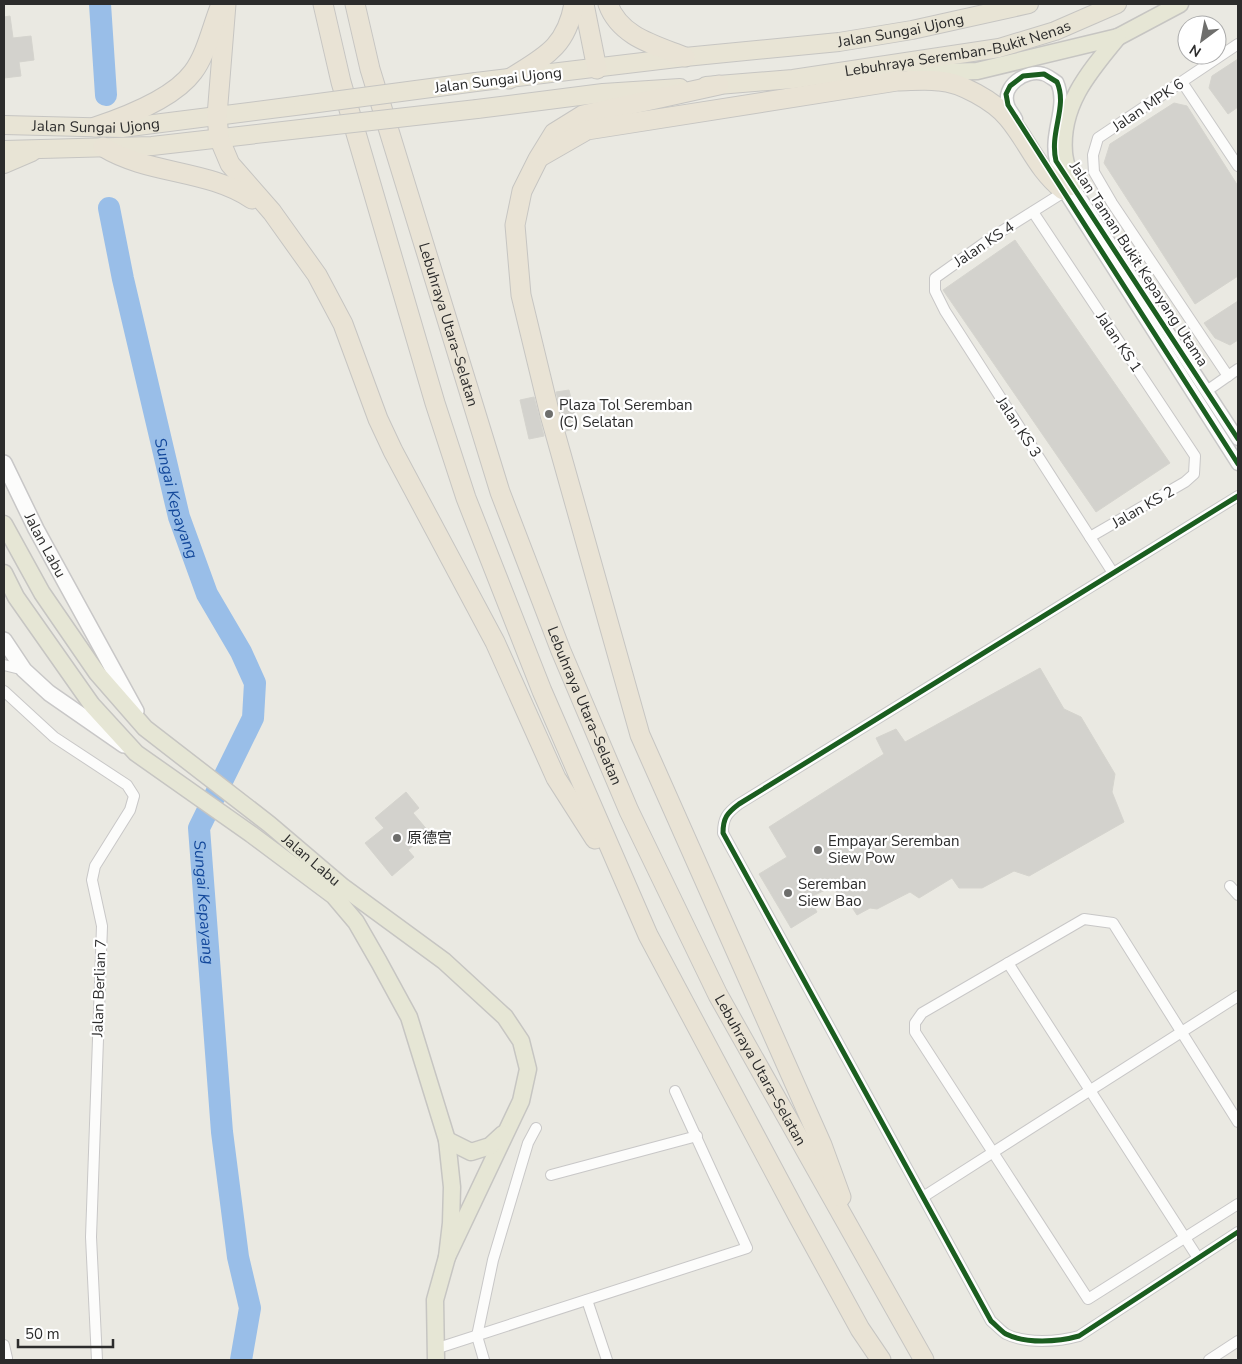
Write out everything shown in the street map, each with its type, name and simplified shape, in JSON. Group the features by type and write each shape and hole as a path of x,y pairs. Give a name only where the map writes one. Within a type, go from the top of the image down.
{"highway":[{"path":"108,126 153,102 185,81 194,71 221,4"},
{"path":"226,4 216,116 219,138 230,164 272,212 317,275 343,324 378,418 393,451 495,642 556,778 625,886"},
{"path":"322,4 341,82 411,326 466,498 542,692 648,935 798,1216 860,1328 881,1360"},
{"name":"Lebuhraya Utara–Selatan","path":"355,4 370,69 500,492 561,651 629,811 718,995 858,1248 924,1360"},
{"path":"365,4 370,69"},
{"path":"509,79 556,46 566,33 574,4"},
{"path":"584,4 597,68"},
{"path":"608,4 611,12 622,26 636,38 685,57"},
{"name":"Lebuhraya Seremban-Bukit Nenas","path":"991,14 1029,4"},
{"name":"Lebuhraya Seremban-Bukit Nenas","path":"793,79 999,48 1055,31 1117,4"},
{"name":"Jalan Sungai Ujong","path":"8,123 56,127 108,126 216,116 685,57 839,42 991,14"},
{"name":"Jalan Sungai Ujong","path":"4,150 152,146 603,93 793,79"},
{"path":"538,159 587,130 897,81 940,80 972,91 995,105 1008,118 1047,176 1066,190"},
{"path":"719,85 583,114 554,133 522,191 515,225 521,295 550,415 640,735 822,1144 858,1248"},
{"path":"4,164 47,148"},
{"path":"112,148 149,166 230,186 272,212"}],"main road":[{"path":"991,14 1011,4"},
{"path":"793,79 977,71 1118,37 1180,4"},
{"path":"1066,190 1064,137 1072,99 1086,76 1118,37"},
{"name":"Jalan Labu","path":"4,462 48,552 145,728 269,824 343,887 444,961 505,1017 521,1041 528,1070 521,1101 447,1257 435,1300 435,1355"},
{"path":"4,524 42,593 97,673 145,728"},
{"path":"4,573 16,597 92,705 136,753"},
{"name":"Jalan Labu","path":"4,640 24,670 49,693 251,834 334,896 356,922 409,1017 447,1140 452,1186 447,1257"},
{"path":"447,1140 471,1152 490,1146 508,1129"}],"street":[{"name":"Jalan MPK 6","path":"1228,376 1112,203 1094,172 1093,155 1098,138 1238,44"},
{"name":"Jalan Taman Bukit Kepayang Utama","path":"1238,439 1208,390 1066,190 1008,105 1006,94 1010,86 1023,76 1044,74 1057,82 1062,92 1062,100 1056,123 1054,150 1066,190 1238,464"},
{"path":"1182,82 1238,166"},
{"name":"Jalan KS 4","path":"935,278 1066,190"},
{"name":"Jalan KS 1","path":"1033,212 1195,456 1194,474"},
{"name":"Jalan KS 3","path":"935,278 935,291 944,311 1112,573"},
{"path":"1208,390 1238,369"},
{"name":"Jalan KS 2","path":"1090,537 1185,482 1194,474"},
{"path":"1238,496 739,804 729,811 723,820 723,833 991,1321 1006,1333 1023,1339 1064,1341 1079,1336 1238,1232"},
{"path":"4,665 24,670"},
{"name":"Jalan Berlian 7","path":"4,691 54,737 127,785 134,796 130,810 95,866 92,880 102,926 91,1237 97,1360"},
{"path":"1230,886 1238,895"},
{"path":"1238,1122 1113,923 1084,919 922,1013 914,1023 915,1032 1088,1299 1238,1204"},
{"path":"1008,963 1198,1258"},
{"path":"923,1197 1238,996"},
{"path":"435,1355 477,1336 747,1248 675,1091"},
{"path":"484,1360 477,1336 493,1260 528,1143 536,1128"},
{"path":"551,1175 697,1136"},
{"path":"587,1300 607,1360"},
{"path":"1209,1360 1238,1341"},
{"path":"4,1345 7,1358"}],"building":[{"path":"10,16 13,38 31,36 34,60 19,62 21,76 4,78 4,17"},
{"path":"1238,59 1238,107 1228,114 1209,88 1212,76"},
{"path":"1174,103 1187,106 1238,186 1238,276 1195,304 1104,163 1110,144"},
{"path":"1015,240 1170,463 1096,512 943,290"},
{"path":"1238,301 1238,340 1230,345 1215,338 1204,323"},
{"path":"569,390 578,428 566,431 556,392"},
{"path":"534,397 544,436 529,439 520,400"},
{"path":"1040,668 1064,709 1081,717 1115,774 1112,792 1124,822 1029,876 1014,871 982,888 959,888 952,878 919,898 910,892 877,909 870,908 857,915 844,895 839,896 833,886 809,898 817,912 791,928 759,874 787,857 769,827 884,754 876,738 896,729 905,742"},
{"name":"原德宫","path":"406,792 419,808 413,813 429,832 408,850 414,857 392,876 365,843 384,828 375,818"}],"waterway":[{"name":"Sungai Kepayang","path":"100,4 106,95"},
{"name":"Sungai Kepayang","path":"109,208 123,279 179,517 207,594 241,652 255,683 253,718 199,828 222,1132 238,1257 250,1308 241,1360"}],"cycle path":[{"path":"1238,439 1056,161 1054,150 1060,110 1060,91 1057,82 1044,74 1023,76 1010,86 1006,94 1008,105 1238,464"},
{"path":"1238,496 739,804 726,816 723,833 991,1321 1004,1333 1032,1341 1062,1340 1079,1336 1238,1232"}],"place":[{"name":"Plaza Tol Seremban (C) Selatan","path":"549,414"},
{"name":"原德宫","path":"397,838"},
{"name":"Empayar Seremban Siew Pow","path":"818,850"},
{"name":"Seremban Siew Bao","path":"788,893"}]}
